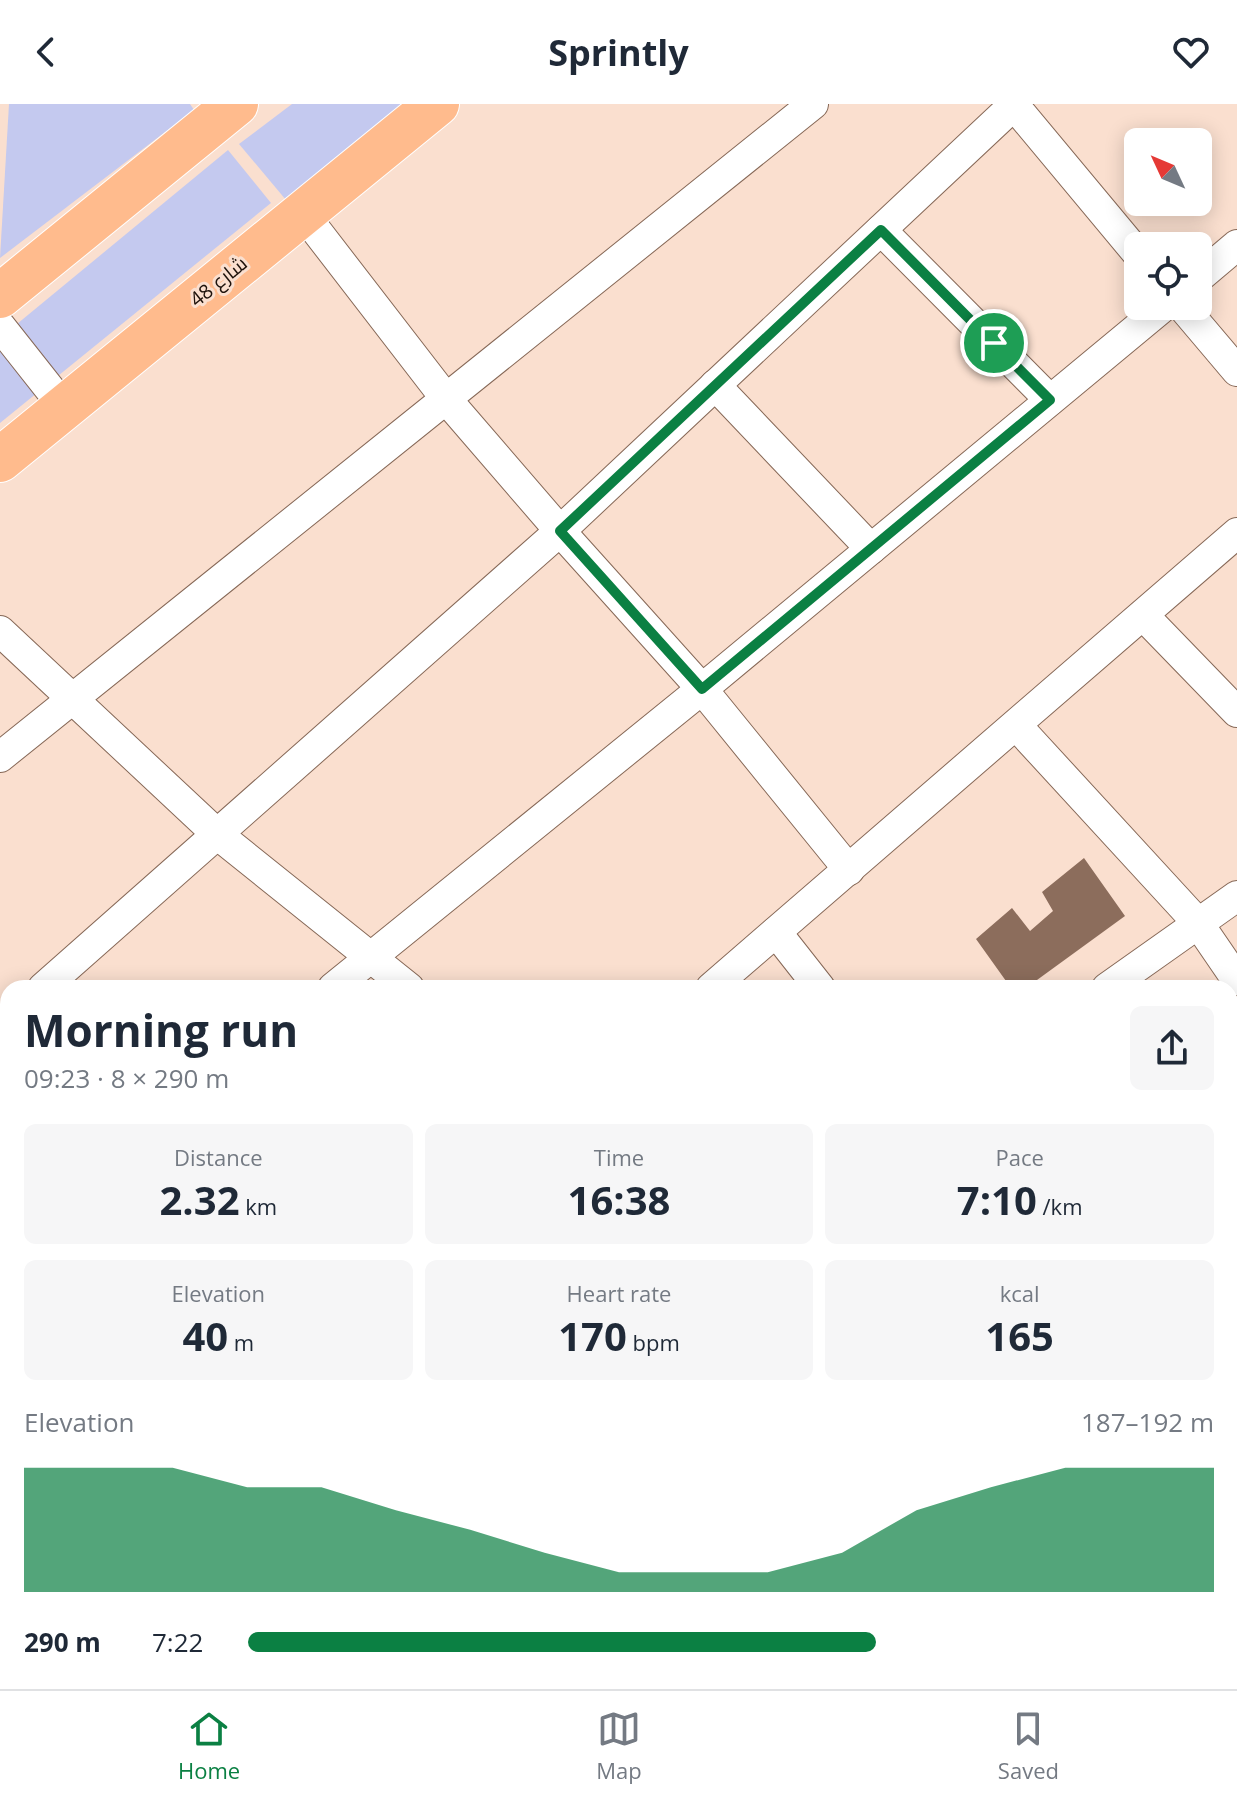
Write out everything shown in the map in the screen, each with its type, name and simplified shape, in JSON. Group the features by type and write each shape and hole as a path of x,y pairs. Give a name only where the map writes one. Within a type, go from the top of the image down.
{"main road":[{"path":"0,296 236,104"},
{"name":"48 شارع","path":"0,460 437,104"}],"street":[{"path":"0,757 813,104"},
{"path":"52,980 560,531 1014,104 1124,237"},
{"path":"302,212 447,400 702,689 849,870"},
{"path":"881,230 1050,400"},
{"path":"1212,266 1237,245"},
{"path":"343,980 702,689 1147,320"},
{"path":"1194,320 1237,371"},
{"path":"0,326 64,407"},
{"path":"715,385 871,549"},
{"path":"720,980 1237,533"},
{"path":"1143,615 1237,712"},
{"path":"0,631 217,834 399,980"},
{"path":"1016,725 1198,923 1237,980"},
{"path":"1118,980 1237,896"},
{"path":"776,932 814,980"}],"shaded area":[{"path":"9,104 190,104 194,110 0,258"},
{"path":"292,104 405,104 286,200 239,144"},
{"path":"228,150 271,203 0,423 0,338"}],"building":[{"path":"1084,858 1125,916 1037,980 1005,980 976,939 1012,908 1030,931 1053,911 1042,892"}],"route":[{"path":"881,230 994,343 1050,400 702,689 560,531 881,230"}]}
